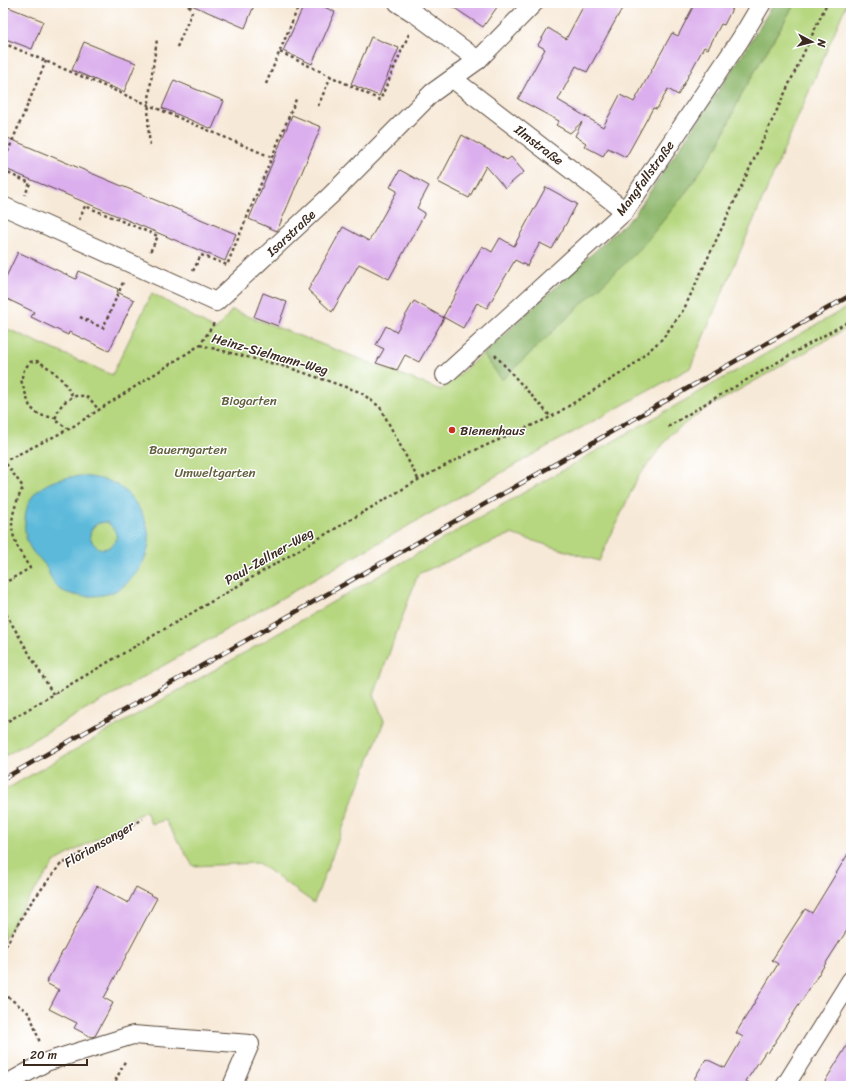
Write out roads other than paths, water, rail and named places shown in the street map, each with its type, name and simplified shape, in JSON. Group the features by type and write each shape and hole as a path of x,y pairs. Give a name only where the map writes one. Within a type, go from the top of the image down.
{"street":[{"path":"398,3 417,15 478,60"},
{"name":"Isarstraße","path":"10,209 216,302 331,196 432,93 453,80 478,60 534,3"},
{"name":"Mangfallstraße","path":"445,375 625,211 740,40 762,3"},
{"name":"Ilmstraße","path":"453,80 625,211"},
{"path":"785,1086 851,980"},
{"path":"3,1086 46,1062 134,1035 250,1044 232,1086"}],"water":[{"path":"83,476 97,478 116,484 135,502 146,522 149,545 142,565 128,582 111,593 97,596 82,596 68,593 59,589 52,580 45,565 32,551 27,542 25,520 31,499 36,492 44,486 62,479","holes":["106,522 114,529 116,536 115,542 106,548 100,548 91,540 90,534 92,529 97,524"]}],"railway":[{"path":"3,779 851,295"}],"place":[{"name":"Bienenhaus","path":"452,430"}],"park label":[{"name":"Biogarten","path":"249,400"},
{"name":"Bauerngarten","path":"188,449"},
{"name":"Umweltgarten","path":"215,472"}]}
